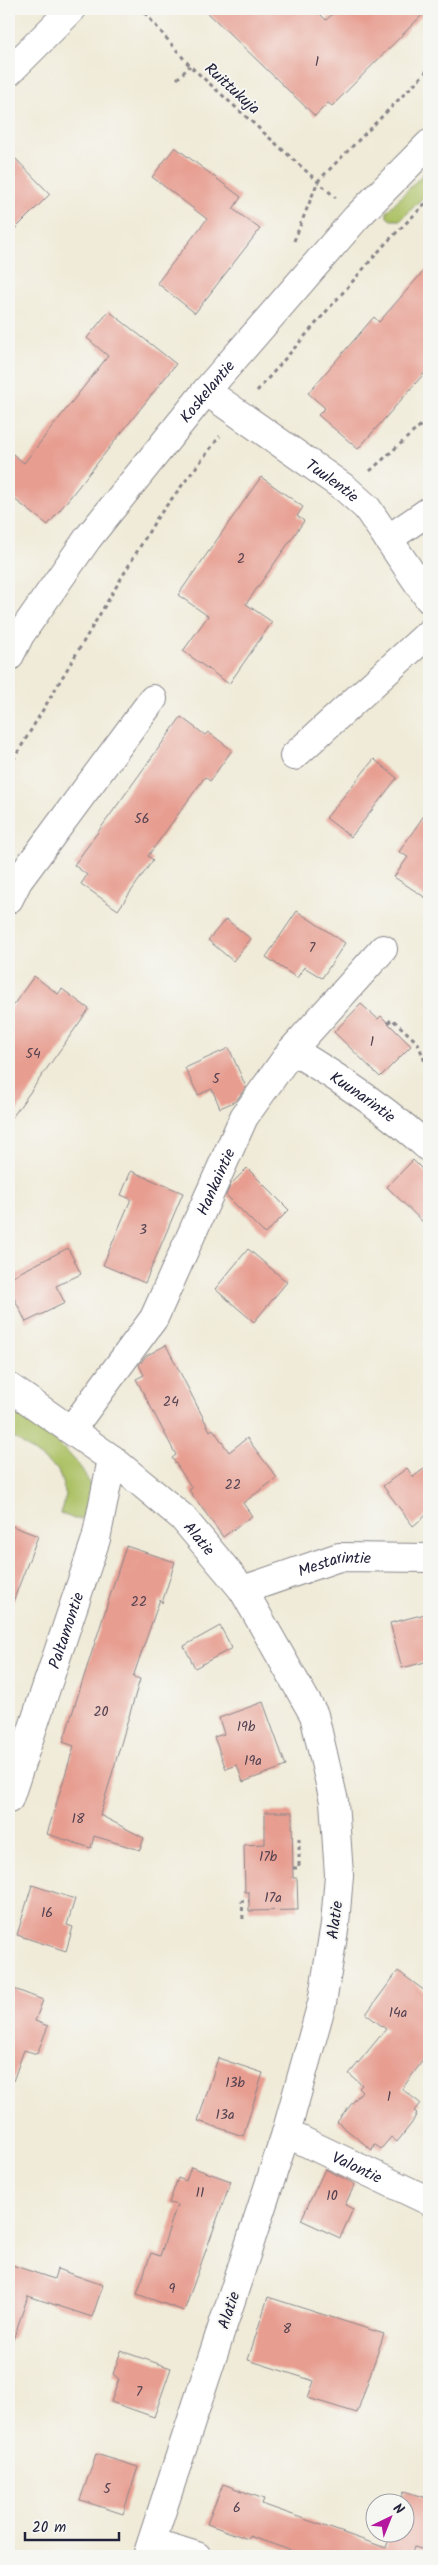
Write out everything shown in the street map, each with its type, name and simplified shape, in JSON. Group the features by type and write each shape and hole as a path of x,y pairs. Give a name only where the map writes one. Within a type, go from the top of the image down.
{"street":[{"path":"9,72 72,9"},
{"name":"Koskelantie","path":"9,657 20,635 88,538 206,391 356,218 429,144"},
{"name":"Tuulentie","path":"206,391 346,489 367,508 429,599"},
{"path":"388,539 429,511"},
{"path":"294,756 429,633"},
{"path":"9,899 18,882 153,699"},
{"name":"Hankaintie","path":"70,1430 154,1318 244,1117 292,1050 383,950"},
{"name":"Kuunarintie","path":"292,1050 335,1076 396,1118 429,1148"},
{"name":"Alatie","path":"9,1387 112,1459 182,1517 243,1590 314,1715 334,1801 338,1876 335,1924 322,2003 286,2134 150,2549"},
{"name":"Paltamontie","path":"9,1799 96,1539 112,1459"},
{"name":"Mestarintie","path":"243,1590 339,1557 429,1558"},
{"name":"Valontie","path":"286,2134 429,2201"},
{"path":"150,2549 197,2556"}],"path":[{"name":"Ruittukuja","path":"138,9 145,13 190,66 318,181"},
{"path":"143,9 145,13 148,9"},
{"path":"177,79 190,66"},
{"path":"9,767 157,518 238,413 386,243 429,200"},
{"path":"346,489 385,461 429,418"},
{"path":"388,1023 392,1019 418,1043 429,1073"},
{"path":"293,1868 299,1868 299,1835"},
{"path":"242,1919 242,1901 249,1901"}],"green space":[{"path":"429,168 429,191 401,220 391,220 387,217 387,211"},
{"path":"9,1406 54,1440 83,1471 90,1487 90,1503 81,1519 74,1519 60,1513 66,1495 58,1470 9,1434"}],"building":[{"path":"204,9 315,9 326,20 338,9 428,9 332,106 328,103 315,116"},
{"path":"175,147 241,197 233,209 260,229 195,313 157,283 207,219 152,177"},
{"path":"9,152 50,194 9,235"},
{"path":"429,265 429,368 358,449 318,415 325,408 308,393 374,317 379,322"},
{"path":"109,311 176,364 48,525 9,495 9,451 24,463 108,356 87,338"},
{"path":"261,477 303,507 297,516 304,521 246,604 272,622 229,684 183,651 208,616 178,595"},
{"path":"181,717 205,735 208,732 232,750 210,781 205,777 148,856 153,860 118,910 81,884 87,875 74,865"},
{"path":"374,759 397,778 351,837 326,818"},
{"path":"429,808 429,900 394,877 408,857 399,852"},
{"path":"297,911 345,943 322,978 304,967 297,978 266,957"},
{"path":"226,919 251,939 233,961 208,940"},
{"path":"34,976 58,994 62,989 89,1009 9,1122 9,1011"},
{"path":"361,1004 378,1019 381,1016 411,1046 380,1077 334,1032"},
{"path":"229,1048 246,1087 236,1101 220,1108 212,1089 198,1095 185,1068"},
{"path":"413,1160 429,1176 429,1228 387,1187"},
{"path":"247,1168 289,1210 265,1234 226,1195 231,1184"},
{"path":"131,1171 183,1193 145,1283 103,1265 131,1199 121,1195"},
{"path":"68,1248 81,1274 56,1286 65,1303 26,1322 9,1288 9,1278"},
{"path":"248,1249 287,1282 254,1322 215,1289"},
{"path":"166,1345 210,1431 213,1429 229,1452 247,1438 277,1478 243,1503 252,1516 223,1537 189,1490 192,1488 172,1458 176,1455 136,1379 144,1375 139,1365 146,1356"},
{"path":"429,1465 429,1513 413,1526 383,1486 407,1468 413,1477"},
{"path":"9,1525 38,1536 11,1607 9,1607"},
{"path":"126,1546 175,1562 162,1603 160,1599 133,1677 140,1679 100,1815 144,1838 140,1850 94,1836 91,1848 47,1834 74,1746 63,1742"},
{"path":"429,1613 429,1661 402,1668 390,1623"},
{"path":"220,1626 232,1648 195,1668 184,1646"},
{"path":"263,1702 286,1766 243,1782 237,1765 226,1769 214,1737 224,1734 219,1718"},
{"path":"265,1812 292,1812 293,1878 297,1878 298,1910 249,1911 249,1892 245,1892 244,1845 265,1844"},
{"path":"32,1885 75,1899 67,1925 73,1927 66,1951 17,1935"},
{"path":"398,1971 429,1994 429,2052 402,2089 420,2103 414,2111 417,2113 412,2123 397,2142 391,2137 381,2149 374,2144 372,2150 337,2122 362,2091 359,2088 362,2085 349,2074 386,2029 366,2014"},
{"path":"9,1987 43,2000 35,2021 48,2026 37,2054 24,2050 12,2084 9,2084"},
{"path":"218,2058 263,2073 243,2136 198,2121"},
{"path":"191,2167 231,2181 184,2311 137,2294 151,2253 160,2256 177,2205 169,2203 178,2178 186,2181"},
{"path":"325,2169 355,2184 345,2205 353,2209 340,2238 301,2220"},
{"path":"9,2264 54,2279 57,2269 103,2285 92,2317 28,2296 13,2340 9,2339"},
{"path":"268,2297 384,2334 357,2413 308,2398 314,2381 248,2360"},
{"path":"121,2351 171,2368 154,2417 111,2402 119,2379 113,2374"},
{"path":"96,2454 138,2467 123,2514 80,2500"},
{"path":"223,2484 264,2499 262,2504 386,2548 388,2542 416,2542 416,2495 429,2499 429,2551 414,2547 411,2556 307,2556 249,2536 248,2539 207,2524"}]}
